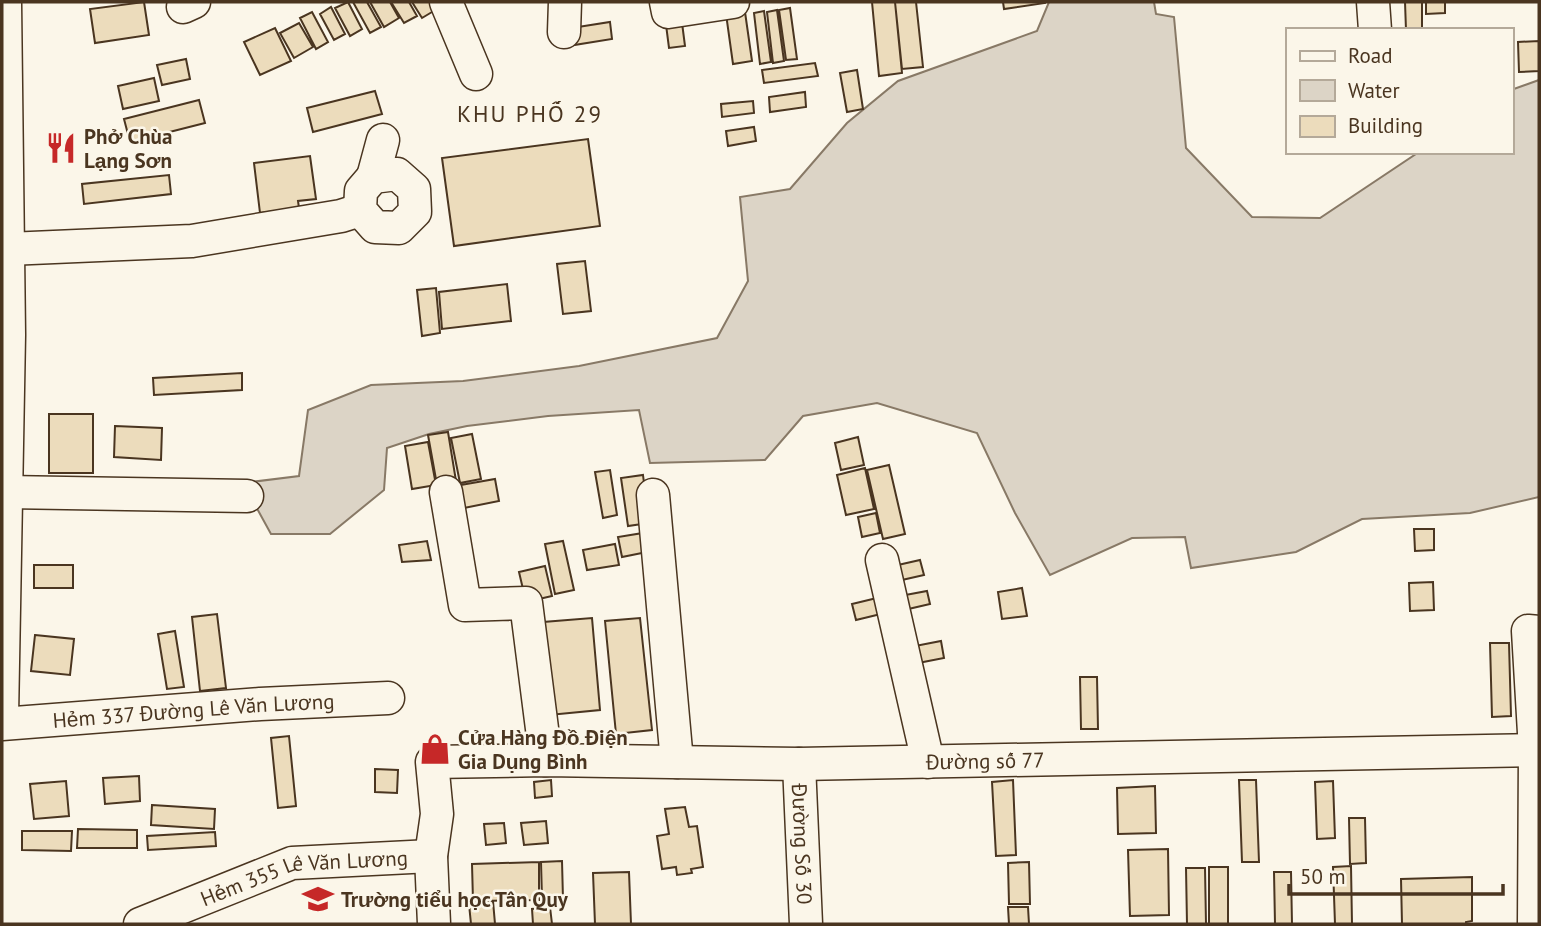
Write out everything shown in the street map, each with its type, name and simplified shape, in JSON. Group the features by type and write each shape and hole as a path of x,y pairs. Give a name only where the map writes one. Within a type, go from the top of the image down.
{"street":[{"path":"2,717 9,335 5,2"},
{"path":"446,2 476,74"},
{"path":"666,2 668,12 733,2"},
{"path":"1373,2 1375,28"},
{"path":"373,177 397,174 414,189 415,212 399,228 375,227 360,210 361,191 373,177 383,140"},
{"path":"8,249 191,241 341,216 360,210"},
{"path":"6,492 247,496"},
{"path":"446,492 465,605 526,603 546,760"},
{"path":"653,495 677,762"},
{"path":"882,560 928,762"},
{"path":"1534,924 1537,750 1528,631 1539,632"},
{"name":"Hẻm 337 Đường Lê Văn Lương","path":"2,724 260,704 388,698"},
{"name":"Đường số 77","path":"431,856 437,814 432,762 546,760 799,764 1537,750"},
{"name":"Đường Số 30","path":"799,764 806,924"},
{"path":"431,856 434,924"},
{"name":"Hẻm 355 Lê Văn Lương","path":"140,924 292,863 431,856"}],"water":[{"path":"1049,2 1154,2 1156,14 1174,17 1186,148 1252,217 1320,218 1416,154 1513,154 1513,89 1539,80 1539,497 1470,513 1362,519 1296,552 1191,568 1185,537 1132,538 1050,575 1015,513 977,433 877,403 803,416 765,460 650,463 639,410 548,416 467,426 429,434 387,448 384,490 330,534 271,534 243,483 299,476 308,410 371,385 463,381 579,366 717,338 748,281 740,197 790,189 847,123 898,81 1037,31"}],"building":[{"path":"144,2 149,35 95,43 90,9"},
{"path":"348,2 362,29 350,36 335,8"},
{"path":"353,2 367,2 381,27 370,33"},
{"path":"370,2 390,2 399,18 384,27"},
{"path":"391,2 409,2 417,16 404,23"},
{"path":"412,2 433,2 437,9 422,18"},
{"path":"872,2 895,2 902,73 879,76"},
{"path":"895,2 916,2 923,67 902,69"},
{"path":"1003,2 1045,2 1045,3 1004,9"},
{"path":"1405,2 1422,2 1422,28 1406,28"},
{"path":"1426,2 1445,2 1445,13 1426,14"},
{"path":"331,7 345,34 334,40 320,14"},
{"path":"790,8 797,59 786,60 779,10"},
{"path":"777,10 784,61 773,63 767,12"},
{"path":"764,11 771,62 760,64 754,13"},
{"path":"312,12 328,42 316,49 300,18"},
{"path":"745,12 752,61 733,64 726,14"},
{"path":"681,15 685,46 669,48 665,17"},
{"path":"610,22 612,39 568,46 565,29"},
{"path":"299,23 313,47 294,58 280,33"},
{"path":"275,28 291,61 260,75 244,42"},
{"path":"1539,41 1539,71 1519,72 1518,42"},
{"path":"186,59 190,79 162,85 157,65"},
{"path":"815,63 818,76 764,83 762,70"},
{"path":"857,70 863,109 847,112 840,73"},
{"path":"154,78 159,101 123,109 118,86"},
{"path":"375,91 382,114 313,132 307,108"},
{"path":"805,92 806,107 770,112 769,97"},
{"path":"199,100 205,123 130,142 124,119"},
{"path":"753,101 754,113 722,117 721,104"},
{"path":"754,127 756,141 728,146 726,131"},
{"path":"588,139 600,226 454,246 442,158"},
{"path":"310,156 316,199 298,201 299,208 260,213 254,163"},
{"path":"169,175 171,194 84,204 82,184"},
{"path":"585,261 591,311 563,314 557,264"},
{"path":"507,284 511,321 442,329 439,292"},
{"path":"436,288 440,333 422,336 417,290"},
{"path":"242,373 242,390 154,395 153,378"},
{"path":"49,414 93,414 93,473 49,473"},
{"path":"115,426 162,428 161,460 114,457"},
{"path":"448,432 456,481 437,485 428,435"},
{"path":"472,434 481,479 460,483 451,438"},
{"path":"858,437 864,465 841,470 835,443"},
{"path":"428,442 436,485 412,489 405,446"},
{"path":"889,465 905,534 883,539 867,470"},
{"path":"865,468 874,509 846,515 837,475"},
{"path":"610,470 617,515 603,518 595,472"},
{"path":"643,475 649,523 628,526 621,478"},
{"path":"495,479 499,501 459,509 455,486"},
{"path":"876,513 880,533 862,537 858,517"},
{"path":"1414,529 1434,529 1434,550 1415,551"},
{"path":"643,533 647,552 622,557 618,537"},
{"path":"427,541 431,560 402,562 399,545"},
{"path":"563,541 574,590 555,594 545,544"},
{"path":"615,544 619,565 587,570 583,550"},
{"path":"920,560 924,575 893,582 889,567"},
{"path":"34,565 73,565 73,588 34,588"},
{"path":"545,566 552,596 526,602 519,572"},
{"path":"1433,582 1434,610 1410,611 1409,583"},
{"path":"1022,588 1027,616 1002,619 998,592"},
{"path":"927,591 930,604 904,610 900,596"},
{"path":"881,597 885,613 856,620 852,604"},
{"path":"217,614 226,688 200,691 192,617"},
{"path":"592,618 600,710 539,716 531,623"},
{"path":"640,618 652,730 616,734 605,621"},
{"path":"175,631 184,687 167,689 158,634"},
{"path":"35,635 74,639 70,675 31,671"},
{"path":"941,641 944,658 918,663 915,646"},
{"path":"1490,643 1509,643 1511,716 1492,717"},
{"path":"1080,677 1097,677 1098,729 1081,729"},
{"path":"289,736 296,806 278,808 271,738"},
{"path":"375,769 398,770 397,793 375,792"},
{"path":"139,776 140,801 105,804 103,778"},
{"path":"551,780 552,796 535,798 534,782"},
{"path":"1013,780 1016,855 996,856 992,782"},
{"path":"1239,780 1256,780 1259,862 1242,862"},
{"path":"66,781 69,816 34,819 30,784"},
{"path":"1333,781 1335,838 1317,839 1315,782"},
{"path":"1155,786 1156,833 1118,834 1117,788"},
{"path":"152,805 215,809 214,829 151,825"},
{"path":"685,807 689,827 697,826 703,867 691,869 692,873 677,875 676,867 662,869 657,836 669,834 665,809"},
{"path":"1349,818 1365,818 1366,863 1350,864"},
{"path":"546,821 548,843 524,845 521,823"},
{"path":"504,823 506,843 486,845 484,824"},
{"path":"78,829 137,830 137,848 77,848"},
{"path":"22,831 72,831 71,851 22,850"},
{"path":"215,832 216,846 148,850 147,836"},
{"path":"1168,849 1169,915 1130,916 1128,850"},
{"path":"562,861 563,899 542,899 541,862"},
{"path":"539,862 539,900 473,901 472,864"},
{"path":"1029,862 1030,904 1009,904 1008,863"},
{"path":"1351,866 1352,924 1335,924 1333,867"},
{"path":"1209,867 1228,867 1228,924 1209,924"},
{"path":"1186,868 1205,868 1206,924 1187,924"},
{"path":"629,872 631,924 595,924 593,873"},
{"path":"1274,872 1291,872 1292,924 1275,924"},
{"path":"1472,877 1472,921 1466,924 1402,924 1401,879"},
{"path":"493,901 495,924 471,924 469,904"},
{"path":"550,907 552,924 533,924 532,909"},
{"path":"1008,907 1028,907 1029,924 1009,924"}],"place":[{"name":"Phở Chùa Lạng Sơn","path":"61,148"},
{"name":"Cửa Hàng Đồ Điện Gia Dụng Bình","path":"435,749"},
{"name":"Trường tiểu học Tân Quy","path":"318,899"}],"district":[{"name":"KHU PHỐ 29","path":"530,113"}]}
